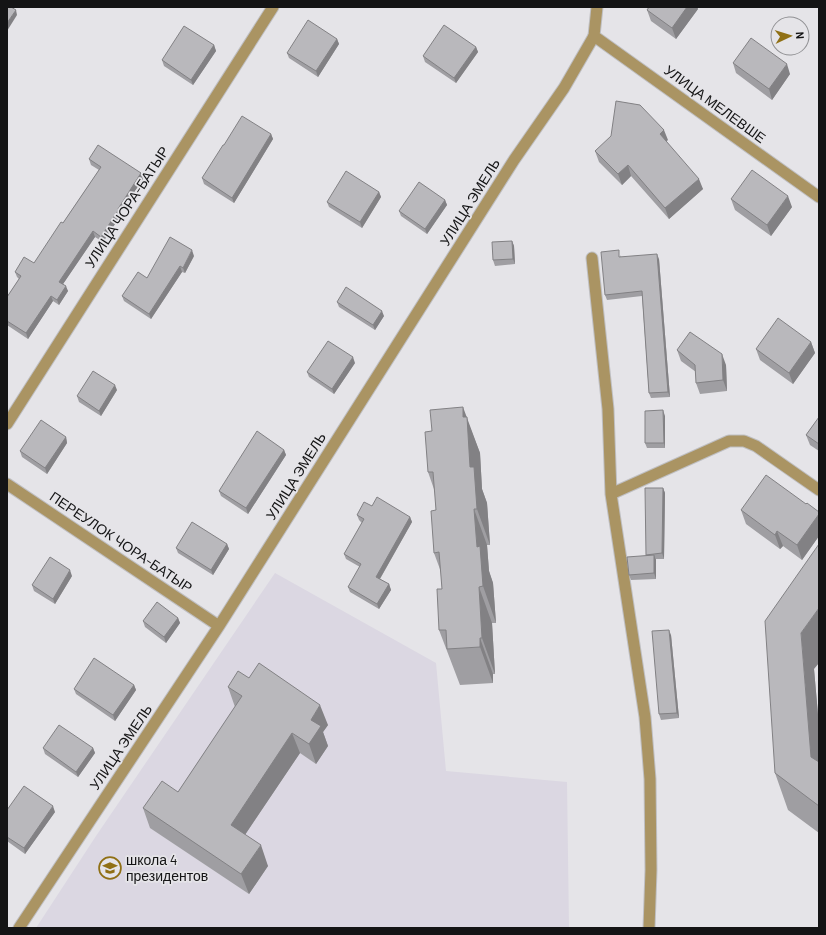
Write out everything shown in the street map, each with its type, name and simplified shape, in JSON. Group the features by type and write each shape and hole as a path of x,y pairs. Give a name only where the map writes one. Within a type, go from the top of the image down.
{"street":[{"name":"УЛИЦА ЧОРА-БАТЫР","path":"7,424 273,7"},
{"path":"594,36 597,7"},
{"name":"УЛИЦА МЕЛЕВШЕ","path":"594,36 819,197"},
{"name":"УЛИЦА ЭМЕЛЬ","path":"19,928 219,626 509,167 564,88 594,36"},
{"path":"592,258 608,409 611,494 645,716 650,779 651,870 649,928"},
{"path":"611,494 729,441 744,441 756,446 819,490"},
{"name":"ПЕРЕУЛОК ЧОРА-БАТЫР","path":"7,484 219,626"}],"shaded area":[{"path":"275,573 436,663 446,771 567,782 569,928 36,928 96,836"}],"building":[{"path":"7,7 11,7 16,10 7,23"},
{"path":"649,7 687,7 672,28 647,10"},
{"path":"308,20 337,39 316,71 287,53"},
{"path":"444,25 476,47 454,78 423,56"},
{"path":"184,26 214,45 191,80 162,60"},
{"path":"751,38 770,52 770,56 776,56 787,64 769,89 733,63"},
{"path":"616,101 640,105 664,130 660,134 699,179 665,208 628,165 618,174 595,151 611,136"},
{"path":"242,116 271,134 232,198 202,178"},
{"path":"98,145 141,173 101,237 93,231 59,282 66,286 57,300 51,296 26,333 7,321 7,297 21,276 15,272 24,257 34,263 61,222 63,223 101,167 89,159"},
{"path":"752,170 788,196 767,225 731,199"},
{"path":"346,171 379,192 360,222 327,202"},
{"path":"419,182 445,200 425,229 399,211"},
{"path":"170,237 192,250 183,268 180,266 149,314 122,296 138,272 147,278"},
{"path":"512,241 513,259 493,260 492,242"},
{"path":"619,250 619,257 657,254 668,392 649,393 642,291 605,295 601,252"},
{"path":"346,287 382,311 373,325 337,302"},
{"path":"778,318 811,342 789,373 756,349"},
{"path":"690,332 722,354 723,380 696,383 695,365 677,350"},
{"path":"328,341 353,357 332,389 307,372"},
{"path":"93,371 115,385 99,411 77,396"},
{"path":"463,407 463,417 467,417 470,467 474,467 477,509 474,509 477,547 480,546 483,586 479,587 482,638 480,638 480,647 447,649 446,630 439,630 437,589 442,589 439,552 434,553 431,511 436,510 433,472 428,472 425,432 432,431 430,410"},
{"path":"663,410 664,443 645,443 645,411"},
{"path":"819,417 819,444 806,435"},
{"path":"41,420 66,437 45,468 20,451"},
{"path":"257,431 284,450 246,508 219,491"},
{"path":"766,475 819,512 797,545 777,531 775,535 741,510"},
{"path":"645,488 663,488 662,553 646,555"},
{"path":"377,497 410,517 376,577 389,584 377,604 348,587 361,564 344,554 364,519 357,515 364,502 372,506"},
{"path":"192,522 227,544 211,570 176,548"},
{"path":"819,544 819,608 801,633 811,757 819,762 819,806 775,773 765,621"},
{"path":"654,555 654,573 629,575 627,557"},
{"path":"50,557 70,570 53,599 32,585"},
{"path":"157,602 178,618 164,637 143,621"},
{"path":"669,630 677,713 659,714 652,631"},
{"path":"94,658 134,685 113,715 74,689"},
{"path":"259,663 320,705 311,720 321,726 309,744 292,733 231,825 261,845 241,874 143,808 162,781 178,792 242,696 228,687 238,671 249,678"},
{"path":"59,725 93,748 76,772 43,748"},
{"path":"24,786 53,806 24,848 7,837 7,810"}],"place":[{"name":"школа 4 президентов","path":"110,868"}]}
